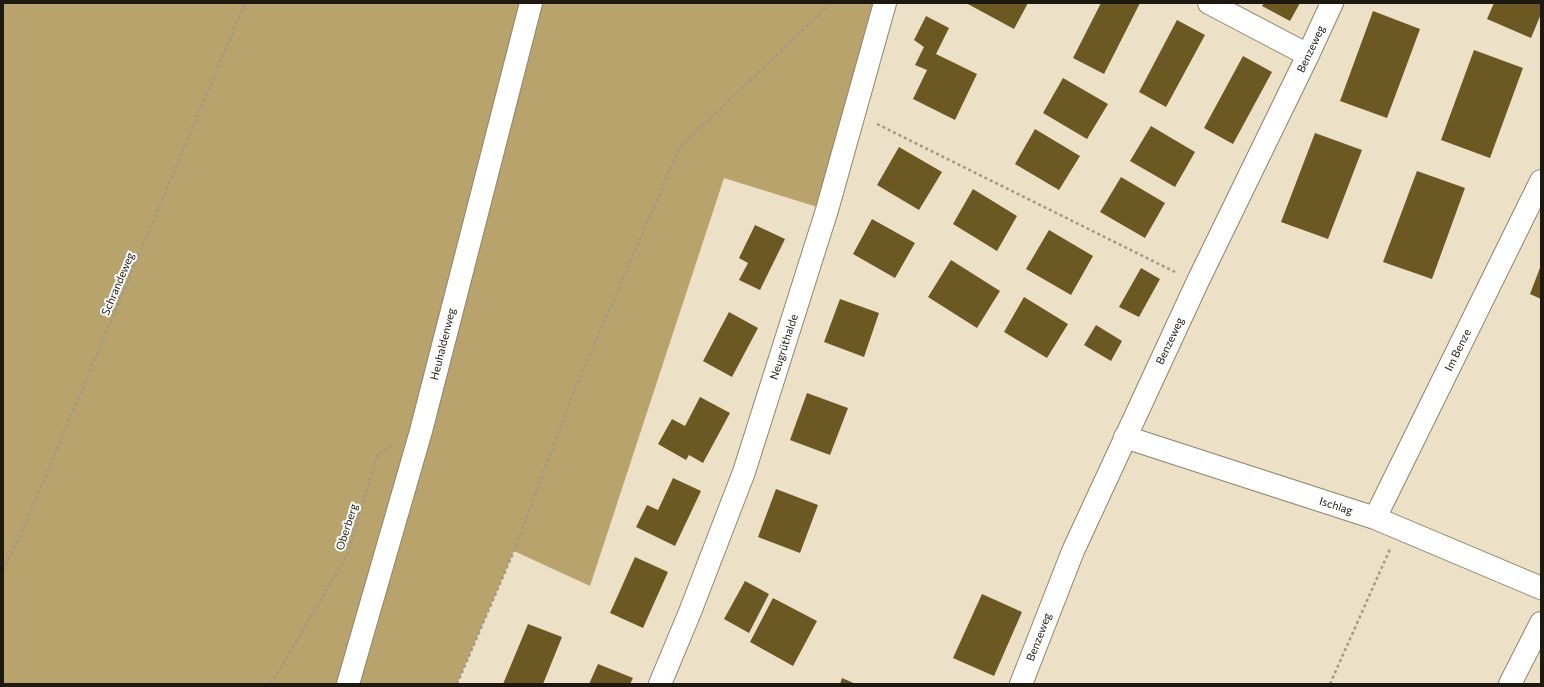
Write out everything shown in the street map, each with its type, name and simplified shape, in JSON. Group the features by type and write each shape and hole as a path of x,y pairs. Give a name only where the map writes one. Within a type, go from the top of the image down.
{"street":[{"name":"Heuhaldenweg","path":"348,684 421,431 531,3"},
{"name":"Neugrüthalde","path":"660,684 690,612 744,472 827,210 885,3"},
{"path":"1209,3 1308,55"},
{"name":"Benzeweg","path":"1021,684 1073,551 1125,437 1197,283 1332,3"},
{"name":"Im Benze","path":"1375,518 1541,181"},
{"name":"Ischlag","path":"1125,437 1375,518 1541,588"},
{"path":"1510,684 1541,623"}],"path":[{"name":"Schrandeweg","path":"3,570 25,526 245,3"},
{"path":"457,684 514,551 572,396 680,147 831,3"},
{"path":"855,113 1197,283"},
{"name":"Oberberg","path":"271,684 347,555 378,453 421,431"},
{"path":"1330,684 1400,528"}],"shaded area":[{"path":"3,3 885,3 827,210 724,178 590,586 514,551 457,684 3,684"}],"building":[{"path":"966,3 1028,3 1014,29"},
{"path":"1101,3 1140,3 1104,74 1073,58"},
{"path":"1264,3 1300,3 1290,21 1262,6"},
{"path":"1494,3 1541,3 1541,14 1531,38 1487,19"},
{"path":"1373,11 1420,29 1387,118 1340,101"},
{"path":"926,16 949,28 936,54 977,74 955,120 913,99 927,70 915,65 924,47 914,40"},
{"path":"1177,20 1205,35 1166,107 1139,92"},
{"path":"1474,50 1523,68 1490,158 1441,140"},
{"path":"1243,56 1272,72 1233,144 1204,128"},
{"path":"1063,78 1108,104 1087,139 1043,113"},
{"path":"1151,126 1195,152 1175,187 1130,161"},
{"path":"1035,129 1080,156 1059,190 1015,164"},
{"path":"1315,133 1362,150 1328,239 1281,222"},
{"path":"899,147 942,172 919,210 877,185"},
{"path":"1417,171 1465,188 1432,279 1383,262"},
{"path":"1121,177 1165,203 1145,238 1100,212"},
{"path":"973,189 1017,216 997,251 953,224"},
{"path":"872,219 915,243 895,278 853,254"},
{"path":"755,225 785,239 760,290 739,280 748,263 739,258"},
{"path":"1049,230 1093,256 1071,295 1026,269"},
{"path":"951,260 1000,291 977,328 928,297"},
{"path":"1541,265 1541,299 1530,294"},
{"path":"1141,268 1160,279 1139,317 1119,307"},
{"path":"1024,297 1068,324 1047,358 1004,332"},
{"path":"840,299 879,313 864,357 824,342"},
{"path":"729,312 758,328 732,377 703,361"},
{"path":"1096,325 1122,341 1111,361 1084,345"},
{"path":"807,393 848,408 830,455 790,440"},
{"path":"700,397 730,413 703,463 689,455 686,460 658,444 672,419 685,426"},
{"path":"673,478 701,491 675,546 636,527 647,505 658,510"},
{"path":"776,489 818,505 800,553 758,537"},
{"path":"635,557 668,572 643,628 610,613"},
{"path":"745,581 769,594 749,633 724,619"},
{"path":"982,594 1022,612 994,676 953,658"},
{"path":"773,598 817,621 793,666 750,642"},
{"path":"528,624 562,637 543,684 503,684"},
{"path":"598,664 633,678 630,684 589,684"},
{"path":"842,678 856,684 840,684"}]}
